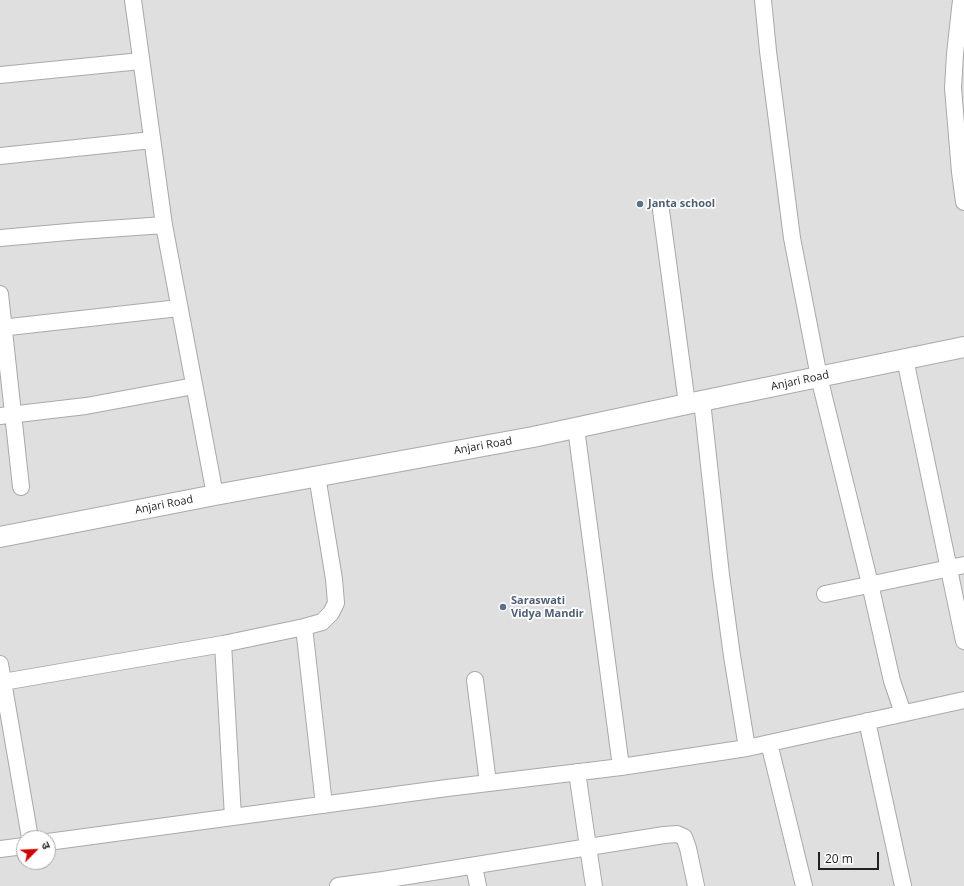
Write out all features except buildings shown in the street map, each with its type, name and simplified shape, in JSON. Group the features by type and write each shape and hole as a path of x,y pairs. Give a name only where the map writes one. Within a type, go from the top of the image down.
{"street":[{"path":"133,0 164,225 215,495"},
{"path":"763,0 768,51 792,238 819,377 870,584 892,681 903,713"},
{"path":"961,0 954,54 959,88 964,202"},
{"path":"0,75 141,61"},
{"path":"0,156 152,140"},
{"path":"661,210 694,402 747,748"},
{"path":"0,238 164,225"},
{"path":"0,294 7,415 21,486"},
{"path":"2,328 179,308"},
{"name":"Anjari Road","path":"0,537 215,495 533,437 694,402 964,347"},
{"path":"905,359 956,566 964,641"},
{"path":"7,415 86,406 194,386"},
{"path":"576,428 621,767"},
{"path":"3,682 223,644 322,622 331,613 336,603 334,578 317,476"},
{"path":"825,594 956,566"},
{"path":"304,627 324,805"},
{"path":"223,644 233,817"},
{"path":"0,664 29,830"},
{"path":"475,680 488,783"},
{"path":"56,841 488,783 621,767 747,748 964,700"},
{"path":"867,721 903,886"},
{"path":"768,744 804,886"},
{"path":"577,772 594,886"},
{"path":"338,886 384,883 474,866 677,834 684,837 688,848 696,886"},
{"path":"0,849 16,847"},
{"path":"474,866 478,886"}],"shaded area":[{"path":"0,0 964,0 964,886 0,886"}],"place":[{"name":"Janta school","path":"640,204"},
{"name":"Saraswati Vidya Mandir","path":"503,607"}]}
